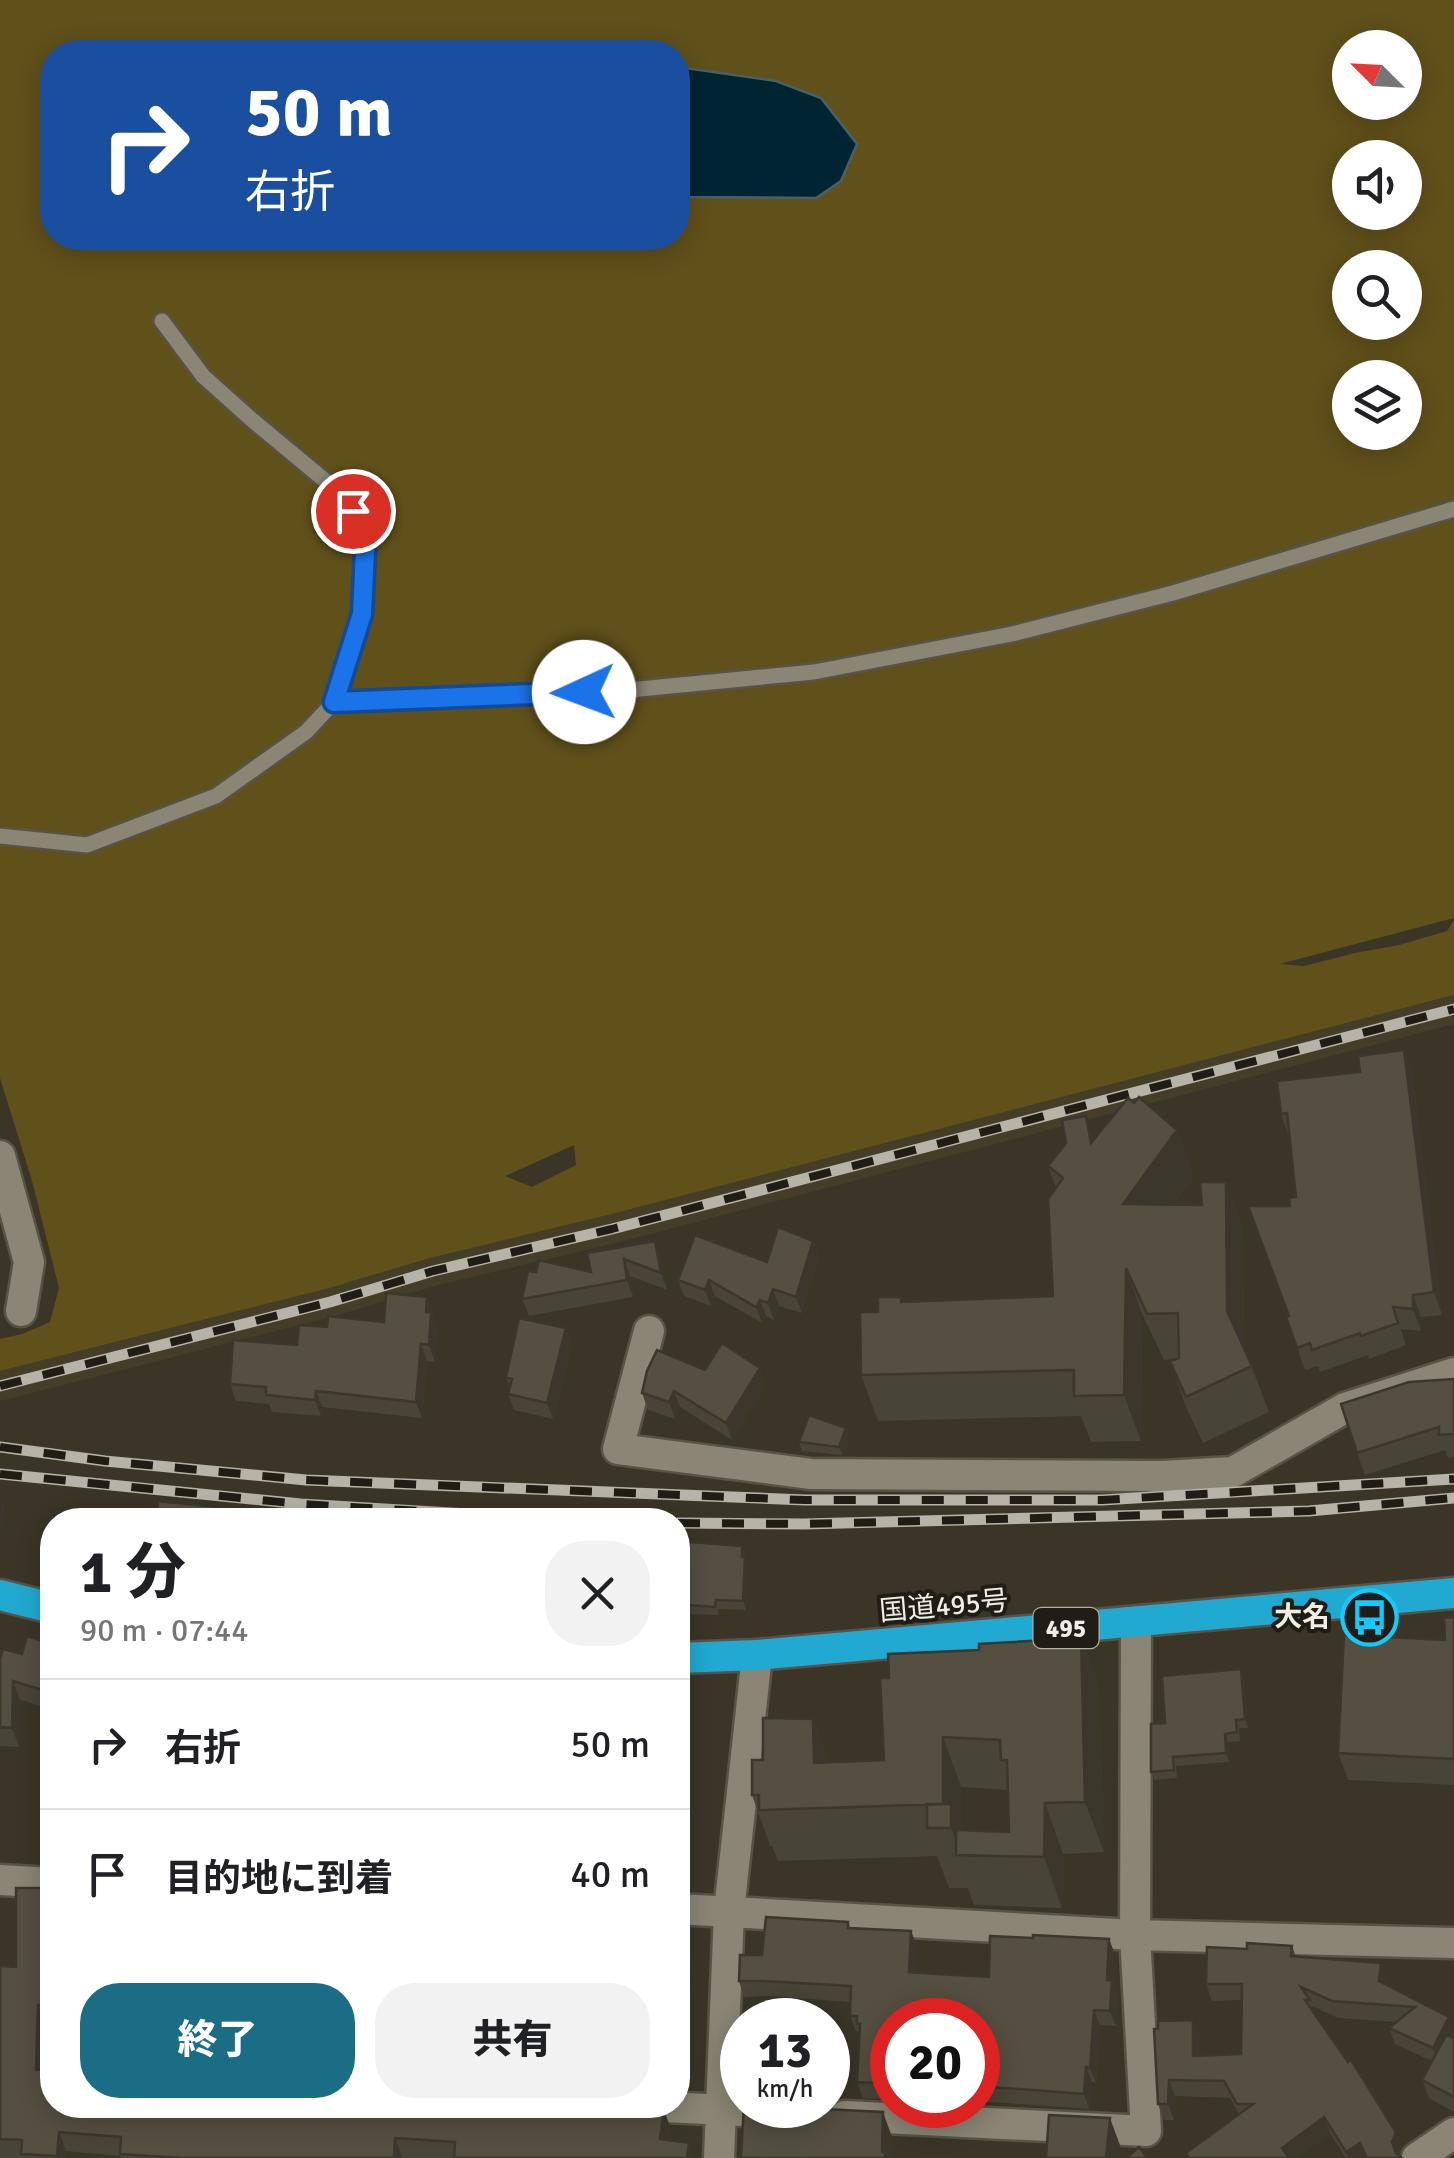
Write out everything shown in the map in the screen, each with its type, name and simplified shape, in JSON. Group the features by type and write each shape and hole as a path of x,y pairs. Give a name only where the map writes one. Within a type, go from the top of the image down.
{"highway":[{"name":"国道495号","path":"690,1658 757,1655 1454,1593"},
{"path":"0,1595 40,1605"}],"street":[{"path":"0,1156 29,1262 21,1310"},
{"path":"648,1331 618,1449 811,1474 1162,1476 1233,1472 1344,1408 1454,1372"},
{"path":"850,2116 1146,2131 1135,1935 1136,1622"},
{"path":"726,1998 729,1911 757,1655"},
{"path":"0,1880 40,1882"},
{"path":"690,1909 1135,1935 1454,1943"},
{"path":"690,2108 720,2110"},
{"path":"719,2158 721,2128"},
{"path":"1416,2158 1454,2134"}],"lane":[{"path":"0,836 88,845 216,796 306,732 334,702 362,614 366,529 340,492 203,376 162,321"},
{"path":"334,702 619,691 814,672 1030,630 1454,509"}],"shaded area":[{"path":"0,0 1454,0 1454,918 1280,964 1304,966 1399,945 1447,931 1454,920 1454,995 0,1371 0,1339 50,1322 59,1288 0,1078","holes":["574,1145 576,1165 532,1187 505,1176"]},
{"path":"1454,995 1454,1024 0,1401 0,1371"}],"water":[{"path":"690,69 776,81 821,98 857,144 841,181 816,198 690,197"}],"building":[{"path":"1404,1050 1434,1292 1413,1295 1413,1309 1393,1307 1398,1323 1312,1350 1310,1343 1297,1348 1248,1206 1290,1206 1289,1198 1296,1197 1287,1113 1281,1114 1277,1081 1360,1072 1358,1056"},
{"path":"1139,1097 1177,1130 1123,1204 1202,1205 1200,1182 1226,1182 1227,1311 1252,1366 1186,1397 1170,1361 1179,1358 1178,1313 1147,1314 1126,1268 1124,1395 1074,1396 1074,1370 861,1375 860,1312 878,1312 878,1297 901,1297 901,1302 1053,1296 1048,1199 1063,1178 1048,1166 1066,1143 1062,1120 1086,1116 1091,1143 1128,1098 1134,1103"},
{"path":"778,1227 813,1241 796,1297 773,1289 768,1303 760,1300 756,1307 709,1280 705,1290 678,1280 695,1235 767,1262"},
{"path":"655,1241 661,1273 624,1259 627,1280 522,1299 528,1271 536,1272 539,1260 591,1272 587,1253"},
{"path":"386,1293 427,1297 426,1312 431,1312 429,1345 421,1344 416,1402 316,1391 315,1400 266,1395 266,1387 230,1384 233,1340 297,1345 299,1325 327,1327 328,1316 384,1322"},
{"path":"519,1318 566,1328 547,1403 508,1394 512,1379 506,1377"},
{"path":"722,1343 760,1368 726,1423 674,1391 669,1402 642,1393 657,1350 705,1370"},
{"path":"1454,1379 1454,1434 1439,1435 1439,1427 1357,1453 1341,1404 1409,1382"},
{"path":"809,1415 846,1428 839,1447 799,1442"},
{"path":"158,1501 228,1508 157,1508"},
{"path":"690,1542 742,1546 743,1601 716,1600 715,1607 690,1605"},
{"path":"1454,1617 1454,1759 1338,1753 1344,1635 1445,1640 1444,1618"},
{"path":"27,1636 40,1640 40,1689 13,1681 12,1728 0,1727 3,1649 22,1654"},
{"path":"1081,1638 1085,1802 1045,1803 1044,1857 956,1855 956,1830 1009,1832 1007,1760 1001,1760 1000,1740 943,1737 943,1804 759,1810 759,1795 752,1795 752,1760 763,1760 763,1718 813,1719 814,1763 884,1760 880,1678 889,1678 888,1654 979,1650 979,1644"},
{"path":"1241,1669 1245,1719 1236,1720 1237,1732 1225,1734 1226,1753 1173,1757 1174,1770 1151,1772 1151,1724 1165,1723 1162,1676"},
{"path":"927,1804 951,1804 951,1828 927,1828"},
{"path":"16,1888 40,1888 36,2070 40,2070 40,2118 663,2118 660,2139 689,2143 687,2158 454,2158 455,2142 395,2138 394,2158 182,2158 120,2154 121,2137 59,2132 57,2156 21,2154 22,2140 0,2139 0,1966 16,1967"},
{"path":"766,1917 848,1922 848,1928 911,1931 909,1972 938,1974 989,1977 990,1936 1109,1939 1110,2011 1094,2010 1084,2094 1000,2088 1000,1998 870,1998 870,2083 857,2082 860,2024 857,2016 850,2016 851,1986 739,1981 740,1955 762,1955"},
{"path":"1247,1943 1292,1946 1291,1956 1381,1963 1379,1981 1449,2017 1433,2048 1389,2028 1415,2007 1332,2001 1301,1987 1310,2000 1305,2000 1348,2062 1351,2060 1396,2132 1392,2142 1402,2158 1367,2158 1360,2143 1346,2152 1324,2117 1282,2148 1289,2158 1189,2158 1186,2153 1253,2104 1237,2104 1224,2081 1169,2080 1168,2104 1158,2104 1154,2029 1158,2029 1158,2021 1193,2020 1193,2056 1241,2054 1242,1984 1206,1984 1207,1947 1247,1949"},
{"path":"1446,2035 1454,2038 1454,2097 1422,2080"},
{"path":"850,2110 870,2111 870,2128 883,2128 882,2152 886,2153 884,2158 741,2158 743,2128 850,2128"},
{"path":"1049,2115 1110,2118 1106,2158 1046,2158"},
{"path":"1139,2147 1147,2158 1126,2158"}],"railway":[{"path":"0,1386 1454,1009"},
{"path":"0,1447 306,1480 805,1500 1102,1500 1454,1479"},
{"path":"0,1474 368,1508"},
{"path":"690,1523 804,1524 1309,1511 1454,1498"}],"place":[{"name":"大名","path":"1369,1617"}],"route":[{"path":"353,511 366,529 362,614 334,702 584,692"}]}
